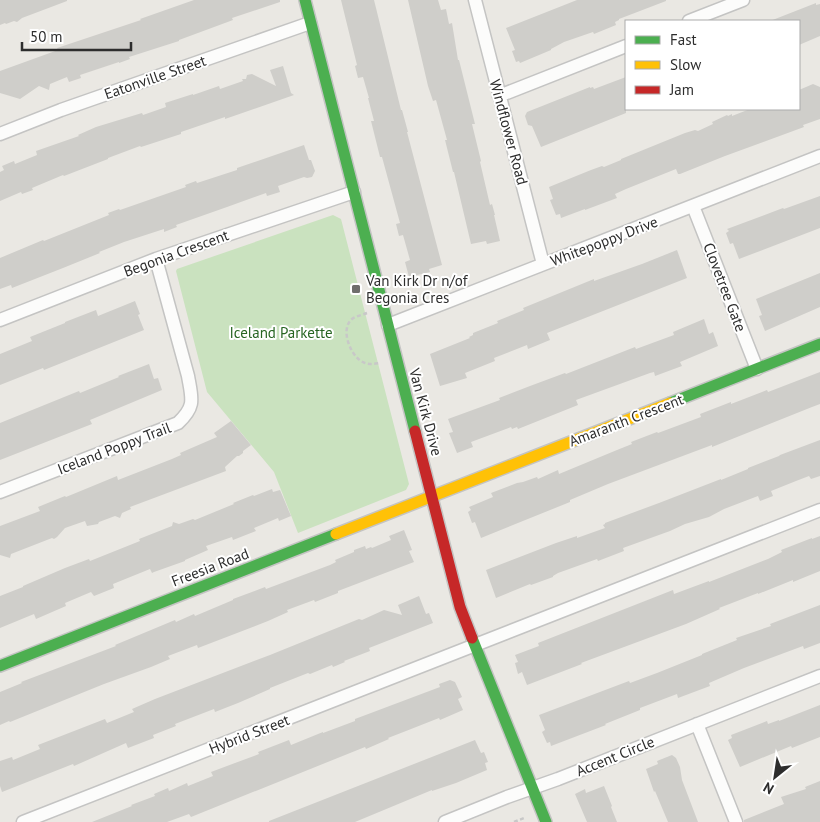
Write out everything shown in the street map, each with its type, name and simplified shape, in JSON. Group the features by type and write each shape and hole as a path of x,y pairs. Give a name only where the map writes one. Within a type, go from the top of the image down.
{"street":[{"name":"Van Kirk Drive","path":"305,0 460,607 546,822"},
{"name":"Windflower Road","path":"474,0 544,264"},
{"path":"692,20 743,0"},
{"name":"Eatonville Street","path":"0,134 61,110 310,24"},
{"path":"499,96 625,46"},
{"name":"Whitepoppy Drive","path":"388,325 820,156"},
{"name":"Begonia Crescent","path":"0,320 156,259 354,192"},
{"name":"Clovetree Gate","path":"693,206 756,369"},
{"name":"Iceland Poppy Trail","path":"0,492 178,423 187,415 191,406 192,396 156,259"},
{"name":"Amaranth Crescent","path":"432,496 820,344"},
{"name":"Freesia Road","path":"0,666 432,496"},
{"path":"474,645 820,510"},
{"name":"Hybrid Street","path":"23,822 474,645"},
{"name":"Accent Circle","path":"445,822 820,676"},
{"path":"697,724 736,822"}],"path":[{"path":"367,313 350,320 347,339 354,355 362,362 380,363"},
{"path":"514,822 524,818"}],"green space":[{"name":"Iceland Parkette","path":"333,215 341,219 409,484 406,490 298,533 274,472 207,392 176,271 177,269"}],"building":[{"path":"0,0 67,1 22,18 17,22 14,21 0,25"},
{"path":"194,0 280,0 280,2 232,18 233,20 179,41 129,57 130,59 80,75 81,78 69,82 67,77 50,84 49,90 39,86 20,99 0,93 0,71 58,50 57,48"},
{"path":"341,0 374,0 442,265 429,269 430,272 409,277 405,262 410,260 403,235 399,236 396,224 400,223 382,157 380,157 371,121 374,121 363,77 358,78 355,66 357,65"},
{"path":"408,0 438,0 441,10 446,9 449,24 452,23 458,60 475,124 472,124 480,162 490,205 492,204 495,215 500,241 487,244 486,241 471,244 445,140 447,140 436,100 433,101 428,86"},
{"path":"577,0 666,1 619,19 615,22 616,25 594,34 593,32 564,42 551,50 520,63 519,61 516,62 512,51 515,50 506,28"},
{"path":"816,3 816,5 820,4 820,36 800,45 800,20 773,20"},
{"path":"283,66 291,93 294,95 140,146 63,175 32,188 33,190 22,194 21,192 0,201 0,172 4,170 2,166 14,161 15,164 37,155 36,151 79,136 96,127 142,113 143,115 166,107 165,103 219,86 220,89 243,81 242,79 246,79 247,75 252,74 276,86 270,70"},
{"path":"625,77 626,113 541,147 532,126 528,125 525,116 527,112 590,87 594,89"},
{"path":"813,84 820,87 820,119 803,125 804,127 680,174 678,174 676,169 626,189 615,194 617,198 585,210 561,218 560,214 556,215 550,200 553,199 549,187 602,166 604,167 685,133 698,131 727,115 732,114 732,116 747,110 800,110 800,90"},
{"path":"304,145 315,171 312,177 304,177 278,186 280,192 267,196 266,193 176,225 177,227 164,232 164,229 124,242 12,288 11,285 0,289 0,258 109,215 108,213 186,187 185,185 196,181 197,183 237,170 237,168"},
{"path":"820,196 820,228 739,259 733,243 730,244 726,233 729,231 727,229"},
{"path":"677,250 687,278 547,333 550,340 528,349 527,345 494,358 495,361 465,373 467,378 440,386 430,354 470,338 473,333 524,310 523,308 594,279 594,281"},
{"path":"820,273 820,307 765,331 759,316 762,315 756,299"},
{"path":"135,301 144,330 44,370 43,368 0,385 0,354 32,341 30,337 65,322 96,310 98,316"},
{"path":"704,319 709,334 713,332 718,346 680,362 682,366 655,376 654,372 650,373 576,400 578,405 518,429 517,427 512,429 511,427 471,442 473,447 457,453 449,433 453,432 448,419 500,400 499,398 530,386 635,347 636,349 674,335 673,332"},
{"path":"149,364 154,379 158,378 162,390 90,420 92,424 0,460 0,423 79,391 80,393"},
{"path":"820,372 820,404 712,447 712,445 608,484 570,500 570,502 481,538 475,522 472,523 468,512 471,510 469,507 493,497 491,493 537,477 538,479 558,470 559,474 632,444 631,442 701,417 700,414 767,390 768,392"},
{"path":"231,421 251,445 225,467 226,471 130,507 131,509 122,513 120,518 115,516 98,524 87,526 85,521 65,528 54,539 52,538 11,554 10,558 0,555 0,526 40,511 38,507 65,496 117,476 118,480 181,455 180,453 217,437 214,433"},
{"path":"820,440 820,476 811,479 809,476 771,491 773,496 760,501 758,496 709,517 685,524 623,548 624,551 558,573 553,577 496,598 486,570 556,543 605,528 603,525 605,523 721,480"},
{"path":"272,489 273,492 280,490 291,516 279,521 278,518 254,528 256,531 233,540 232,537 206,546 208,550 185,561 152,573 150,569 113,584 114,588 94,596 91,592 65,603 66,606 36,619 34,614 0,628 0,596 65,568 89,559 90,561 140,541 139,539 172,526 173,522 179,524 195,520 233,503"},
{"path":"404,530 412,550 409,551 414,562 338,591 338,593 315,602 314,600 287,610 288,612 268,621 198,648 197,645 168,656 170,659 151,667 0,725 0,692 21,682 116,646 175,620 176,622 194,614 195,616 233,599 330,565 336,562 335,560 354,552 354,550 365,546 366,549 372,548 391,540 389,536"},
{"path":"820,536 820,571 719,608 686,624 527,685 522,672 518,674 515,663 518,662 515,655 539,646 538,643 673,590 674,594 709,582 768,559 782,552 781,550"},
{"path":"419,596 426,614 429,613 433,623 369,648 370,651 333,667 332,665 310,674 308,673 215,712 214,709 175,724 176,726 153,735 154,738 128,748 126,743 74,766 73,764 2,792 0,786 0,761 12,757 13,760 40,749 38,745 105,719 107,723 134,712 132,709 155,699 359,619 362,620 384,610 402,615 398,605"},
{"path":"820,605 820,643 804,649 803,646 744,668 709,683 710,686 678,698 677,694 640,708 640,710 606,725 551,746 550,742 547,743 542,732 545,730 539,715 629,681 630,683 657,673 737,640 736,638 771,626 770,624"},
{"path":"450,680 455,682 462,697 458,699 463,710 440,720 439,718 388,738 366,749 365,747 191,817 189,814 167,822 92,822 155,796 154,794 168,788 169,791 187,783 188,786 213,776 211,772 259,754 258,752 289,740 291,745 355,721 355,719 440,687 439,684"},
{"path":"820,705 820,737 792,748 791,746 740,767 728,740 732,738 731,735 767,721 768,724 779,721"},
{"path":"475,740 481,753 484,752 488,762 485,763 487,770 456,783 432,790 355,822 269,822 269,821"},
{"path":"672,755 676,758 680,767 682,780 698,822 668,822 654,792 646,769 658,764 657,761"},
{"path":"820,781 820,822 744,822 744,820 784,804 781,797 806,789 805,787"},
{"path":"604,786 617,822 587,822 575,794 585,789 586,793"}],"traffic: fast":[{"path":"305,0 415,431"},
{"path":"670,403 820,344"},
{"path":"0,666 336,534"},
{"path":"472,638 546,822"}],"traffic: slow":[{"path":"336,534 670,403"}],"traffic: jam":[{"path":"415,431 460,607 472,638"}],"place":[{"name":"Van Kirk Dr n/of Begonia Cres","path":"356,289"}]}
